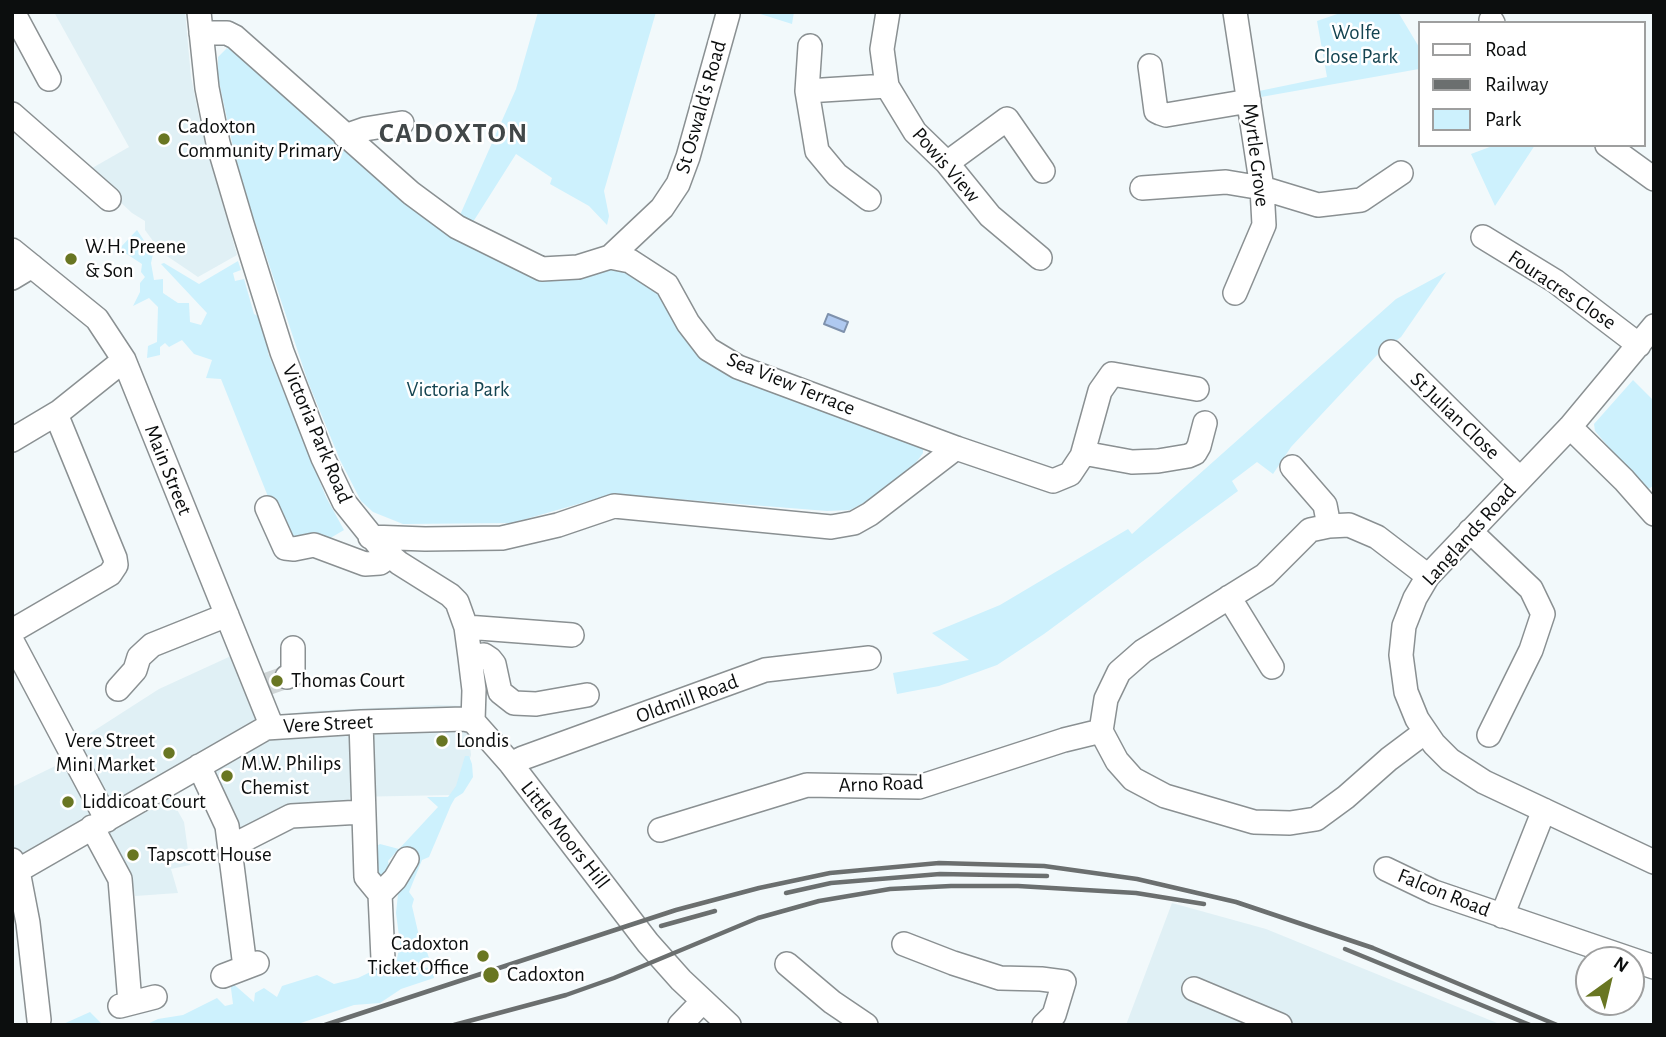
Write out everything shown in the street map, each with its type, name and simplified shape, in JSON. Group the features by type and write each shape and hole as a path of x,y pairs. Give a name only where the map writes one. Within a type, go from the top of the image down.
{"street":[{"path":"13,12 49,79"},
{"name":"Powis View","path":"888,12 882,49 887,86 915,132 947,163 990,216 1040,258"},
{"name":"Myrtle Grove","path":"1235,12 1262,188 1265,225 1235,293"},
{"name":"St Oswald's Road","path":"610,257 662,208 678,184 728,13"},
{"path":"200,22 235,37 411,193 457,227 542,269 578,267 610,257"},
{"name":"Victoria Park Road","path":"200,22 206,88 218,143 270,317 329,470 344,502 370,537"},
{"path":"810,47 807,91 817,151 837,176 869,198"},
{"path":"1150,66 1157,111 1160,113 1166,115 1249,101"},
{"path":"807,91 887,86"},
{"path":"12,114 109,199"},
{"path":"947,163 1007,119 1043,171"},
{"path":"345,136 365,129 402,123"},
{"path":"1610,147 1654,179"},
{"path":"1142,188 1226,182 1262,188 1318,205 1361,200 1401,173"},
{"name":"Fouracres Close","path":"1483,237 1555,281 1639,345"},
{"name":"Main Street","path":"12,250 97,320 124,360 227,615 270,683 272,727"},
{"name":"Sea View Terrace","path":"610,257 630,261 667,285 688,323 708,349 738,367 1053,481 1070,474 1083,453"},
{"path":"12,278 32,266"},
{"name":"Langlands Road","path":"1654,326 1570,427 1428,576 1407,619 1401,654 1406,692 1417,719 1425,733 1450,760 1469,773 1654,862"},
{"name":"St Julian Close","path":"1391,352 1520,479"},
{"path":"12,440 56,414 124,360"},
{"path":"1197,389 1112,374 1100,391 1083,453 1132,462 1188,456 1199,446 1205,424"},
{"path":"12,631 110,574 117,561 56,414"},
{"path":"1570,427 1654,514"},
{"path":"370,537 425,540 502,538 558,525 614,506 831,527 855,523 870,514 956,448"},
{"path":"1292,467 1325,505 1329,526"},
{"path":"267,508 283,545 293,550 314,545 365,564 380,563 390,556"},
{"path":"1425,733 1316,819 1290,823 1254,822 1165,796 1133,779 1117,761 1101,731 1106,699 1119,672 1143,651 1265,575 1310,530 1349,525 1377,537 1428,576"},
{"path":"1470,531 1531,589 1543,614 1531,650 1489,735"},
{"path":"370,537 390,556 457,602 466,627 474,690 473,720"},
{"path":"1229,597 1272,667"},
{"path":"118,689 135,670 139,657 152,645 227,615"},
{"path":"466,627 572,635"},
{"path":"12,641 99,824 120,879 126,1001 155,997"},
{"path":"270,683 293,674 293,648"},
{"path":"470,657 484,655 490,659 494,664 500,692 514,703 536,704 587,695"},
{"name":"Oldmill Road","path":"511,764 765,670 869,658"},
{"name":"Vere Street","path":"14,868 99,824 260,730 361,722 473,720"},
{"name":"Little Moors Hill","path":"473,720 511,764 648,943 729,1025"},
{"path":"361,722 366,877 380,894 383,959"},
{"name":"Arno Road","path":"660,830 807,785 919,786 1101,731"},
{"path":"199,766 227,826 249,964 223,976"},
{"name":"Falcon Road","path":"1502,916 1544,810"},
{"path":"230,847 291,816 362,813"},
{"path":"380,894 396,879 407,859"},
{"path":"14,868 28,923 39,1020"},
{"name":"Falcon Road","path":"1386,869 1434,892 1654,967"},
{"path":"904,944 1000,978 1064,982 1054,1014 1044,1025"},
{"path":"787,964 832,1002 866,1025"},
{"path":"1194,989 1280,1025"},
{"path":"680,1025 703,1001"}],"shaded area":[{"name":"Cadoxton Community Primary","path":"54,12 185,12 191,77 202,131 237,255 198,277 161,252 145,230 145,221 132,213 87,171 129,147"},
{"path":"828,314 848,322 844,332 824,324"},
{"path":"231,656 257,718 310,711 466,706 471,755 461,788 452,795 350,797 348,810 241,837 235,814 212,772 170,797 184,822 190,865 171,869 178,893 135,896 132,881 103,835 12,889 12,787 82,753 78,741 159,689"},
{"path":"1172,903 1266,929 1502,1025 1126,1025"}],"green space":[{"path":"538,12 656,12 604,191 609,216 607,225 589,206 550,184 552,178 516,154 473,222 460,215 516,89"},
{"path":"754,12 794,12 792,24"},
{"name":"Wolfe Close Park","path":"1343,12 1398,12 1418,45 1418,69 1261,97 1259,91 1327,77 1317,21"},
{"name":"Victoria Park","path":"227,48 234,51 329,138 425,218 473,248 542,280 577,278 614,269 637,276 660,292 703,351 923,441 923,453 910,471 873,498 850,510 827,511 613,494 512,523 403,524 373,512 361,501 340,460 308,382 251,210 235,156 218,77 218,57"},
{"path":"1490,147 1534,147 1495,206 1471,154"},
{"path":"137,230 153,254 151,263 154,280 163,279 163,293 178,303 189,303 190,322 201,325 207,313 161,264 164,263 199,284 238,261 241,270 233,273 235,281 244,279 254,314 266,320 271,346 268,353 326,497 344,530 327,540 290,540 281,529 221,379 206,378 212,360 194,354 182,340 169,347 165,343 160,347 160,355 147,358 148,346 157,342 158,307 149,298 133,306 140,292 140,283 145,277 141,272 142,264 119,249"},
{"path":"1446,272 1401,337 1378,354 1291,447 1273,474 1257,462 1232,481 1238,491 1044,634 997,665 939,686 897,694 893,673 969,660 932,633 1000,605 1128,529 1132,534 1396,299"},
{"path":"1633,380 1654,401 1654,485 1646,491 1595,431 1594,424"},
{"path":"465,756 469,756 473,777 451,805 429,857 422,860 409,892 414,899 412,906 422,949 427,952 430,961 423,962 424,968 432,967 434,978 401,989 380,1003 354,1005 295,1025 145,1025 158,1019 183,1015 217,998 225,1006 233,1004 230,981 254,1002 255,993 264,988 277,997 282,986 317,975 334,984 358,978 397,959 400,944 396,913 398,894 410,863 411,851 404,847 400,852 397,851 388,861 390,870 375,880 375,847 380,844 399,849 438,807 427,797 448,797 456,786"},
{"path":"90,1012 103,1025 61,1025"}],"tunnel":[{"path":"267,684 287,677"}],"railway":[{"path":"325,1025 676,910 759,888 830,873 939,863 1044,866 1137,879 1236,902 1373,948 1557,1025"},
{"path":"786,893 831,883 940,874 1047,876"},
{"path":"454,1025 566,995 758,918 819,901 890,889 1018,886 1136,893 1204,904"},
{"path":"661,926 715,911"},
{"path":"1345,949 1530,1025"}],"place":[{"name":"Cadoxton Community Primary","path":"164,139"},
{"name":"W.H. Preene & Son","path":"71,259"},
{"name":"Thomas Court","path":"277,681"},
{"name":"Londis","path":"442,741"},
{"name":"Vere Street Mini Market","path":"169,753"},
{"name":"M.W. Philips Chemist","path":"227,776"},
{"name":"Liddicoat Court","path":"68,802"},
{"name":"Tapscott House","path":"133,855"},
{"name":"Cadoxton Ticket Office","path":"483,956"},
{"name":"Cadoxton","path":"491,975"}],"district":[{"name":"CADOXTON","path":"454,134"}]}
